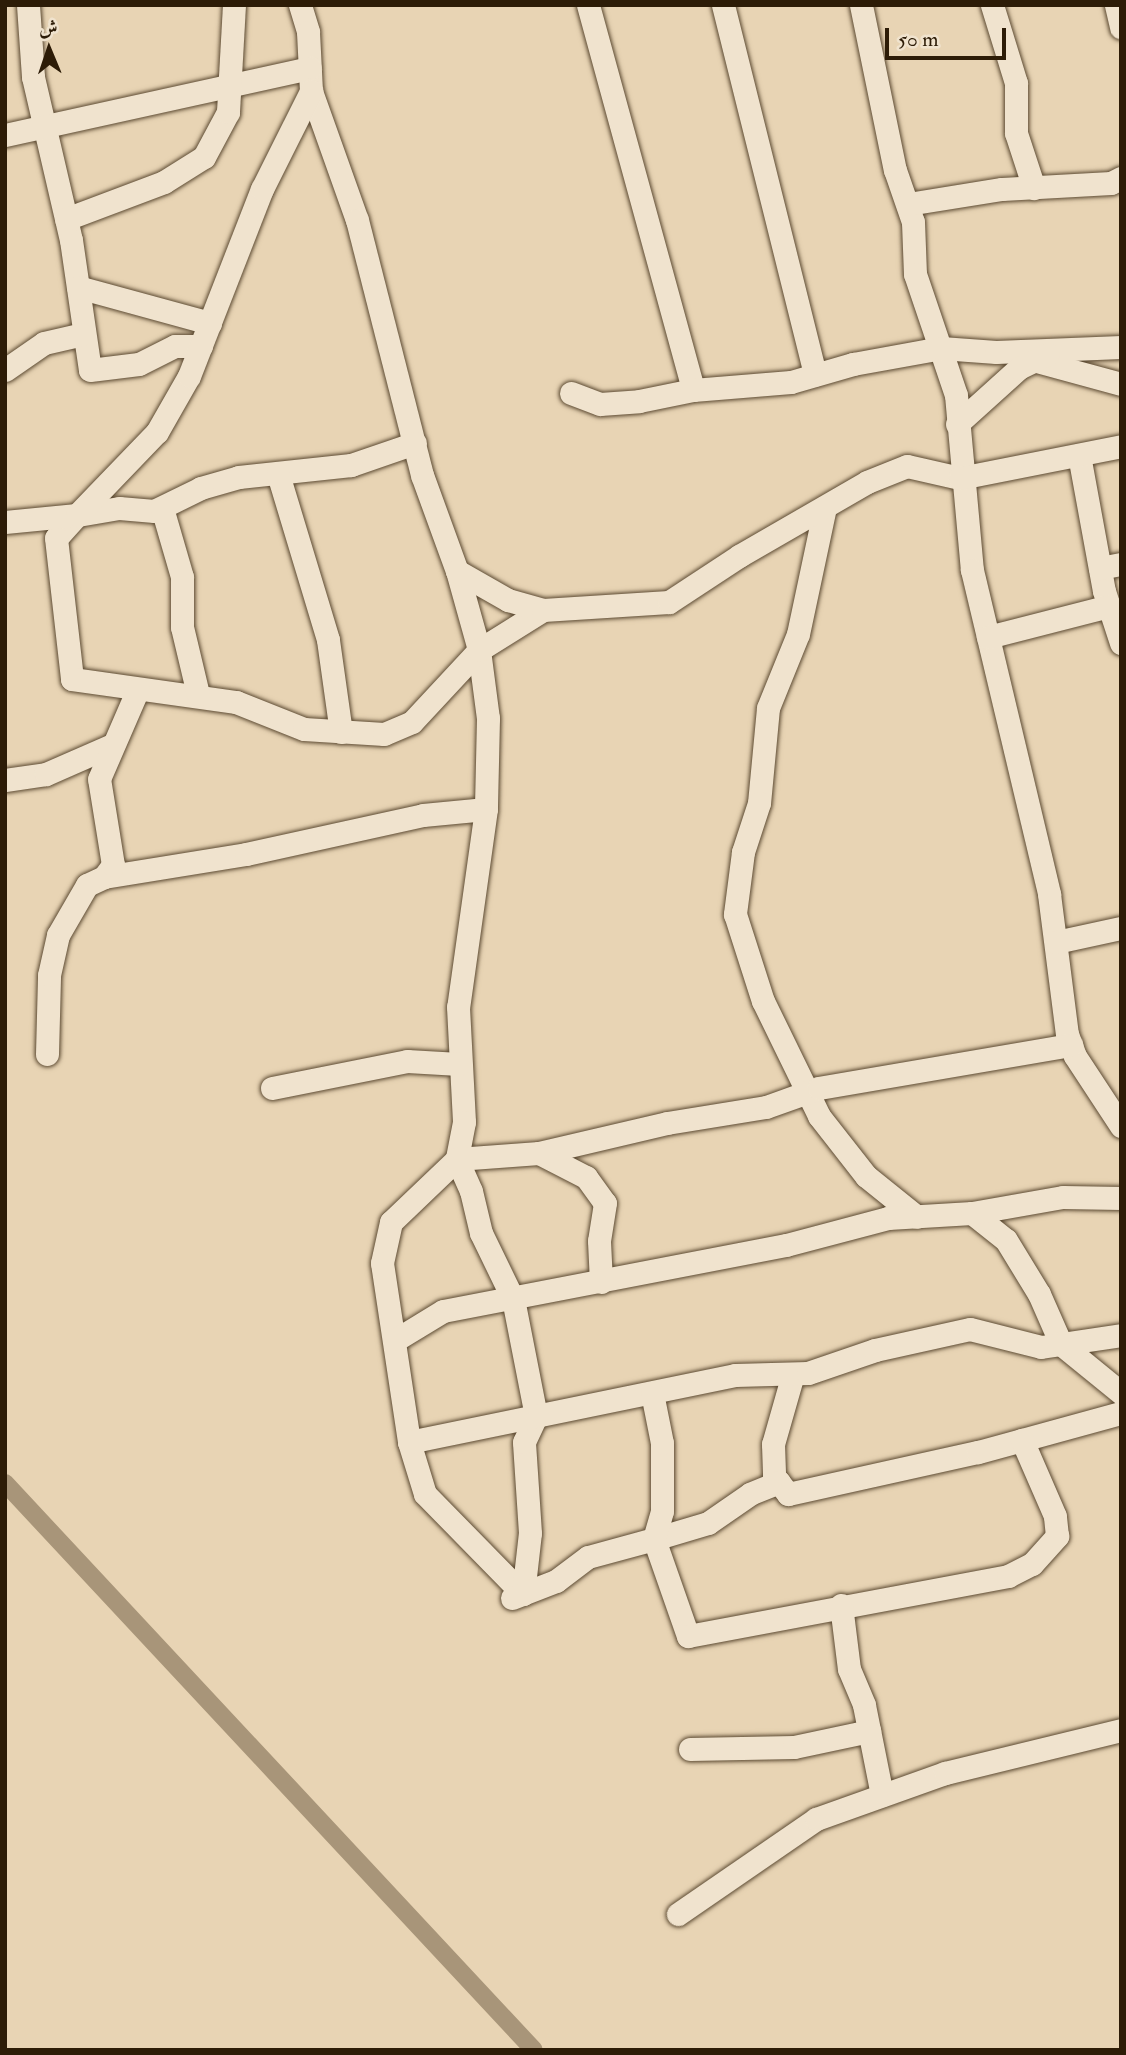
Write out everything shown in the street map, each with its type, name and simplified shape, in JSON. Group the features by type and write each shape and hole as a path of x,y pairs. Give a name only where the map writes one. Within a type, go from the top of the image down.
{"street":[{"path":"28,5 33,77 66,219 78,287 82,334 90,370 139,364 175,346 201,346"},
{"path":"66,219 164,182 204,157 228,112 234,5"},
{"path":"300,5 308,32 311,91 357,220 415,443 457,570 479,650 488,718 486,809 458,1007 464,1122 457,1159 471,1191 481,1233 513,1299 536,1416 524,1442 530,1533 517,1596"},
{"path":"589,5 692,390"},
{"path":"723,5 815,375"},
{"path":"860,5 895,170 908,204 915,274 956,395 960,478 972,570 1056,942 1071,1045 1121,1126"},
{"path":"992,5 1016,83 1016,133 1034,188"},
{"path":"1116,5 1121,27"},
{"path":"5,135 310,68"},
{"path":"311,91 262,189 201,346 157,432 56,538 72,679 138,689 198,694 236,702 304,729 384,734 412,722 479,650 543,610"},
{"path":"908,204 1034,188 1111,183 1121,178"},
{"path":"78,287 210,323"},
{"path":"5,370 44,343 82,334"},
{"path":"957,424 1019,368 1044,356 1121,347"},
{"path":"571,393 600,404 692,390 791,382 941,348 1044,356 1121,384"},
{"path":"5,523 119,508 162,508 201,488 239,477 351,465 415,443"},
{"path":"457,570 508,600 543,610 621,609 669,602 825,507 908,466 960,478 1121,446"},
{"path":"988,637 1117,626 1110,566 1079,455"},
{"path":"278,474 328,640 341,732"},
{"path":"825,507 798,635 768,708 760,803 743,852 735,914 763,1001 805,1093 866,1176 918,1217"},
{"path":"162,508 181,577 182,627 198,694"},
{"path":"104,877 113,865 99,779 138,689"},
{"path":"5,780 46,774 112,745"},
{"path":"47,1054 49,975 58,935 87,885 104,877 246,854 423,815 486,809"},
{"path":"1056,942 1121,928"},
{"path":"517,1596 425,1494 409,1442 397,1339 383,1263 391,1222 457,1159 539,1153 667,1123 766,1107 805,1093 951,1062 1071,1045"},
{"path":"272,1088 407,1061 459,1064"},
{"path":"539,1153 586,1177 605,1203 599,1241 601,1282"},
{"path":"397,1339 443,1311 786,1245 888,1218 972,1213 1063,1197 1121,1198"},
{"path":"972,1213 1006,1240 1039,1294 1061,1344 1121,1393"},
{"path":"409,1442 735,1375 793,1374 970,1329 1041,1347 1121,1335"},
{"path":"793,1374 773,1444 775,1476 788,1494 824,1489 910,1464 1023,1440 1121,1413"},
{"path":"652,1393 662,1443 662,1511 654,1539 688,1636 841,1605 1008,1576 1032,1564 1057,1536 1055,1516 1023,1440"},
{"path":"517,1596 556,1581 588,1558 708,1523 750,1494 779,1482"},
{"path":"841,1605 849,1669 869,1731 882,1795"},
{"path":"678,1914 817,1819 945,1773 1121,1730"},
{"path":"690,1749 793,1747 869,1731"}],"waterway":[{"path":"5,1483 534,2050"}]}
